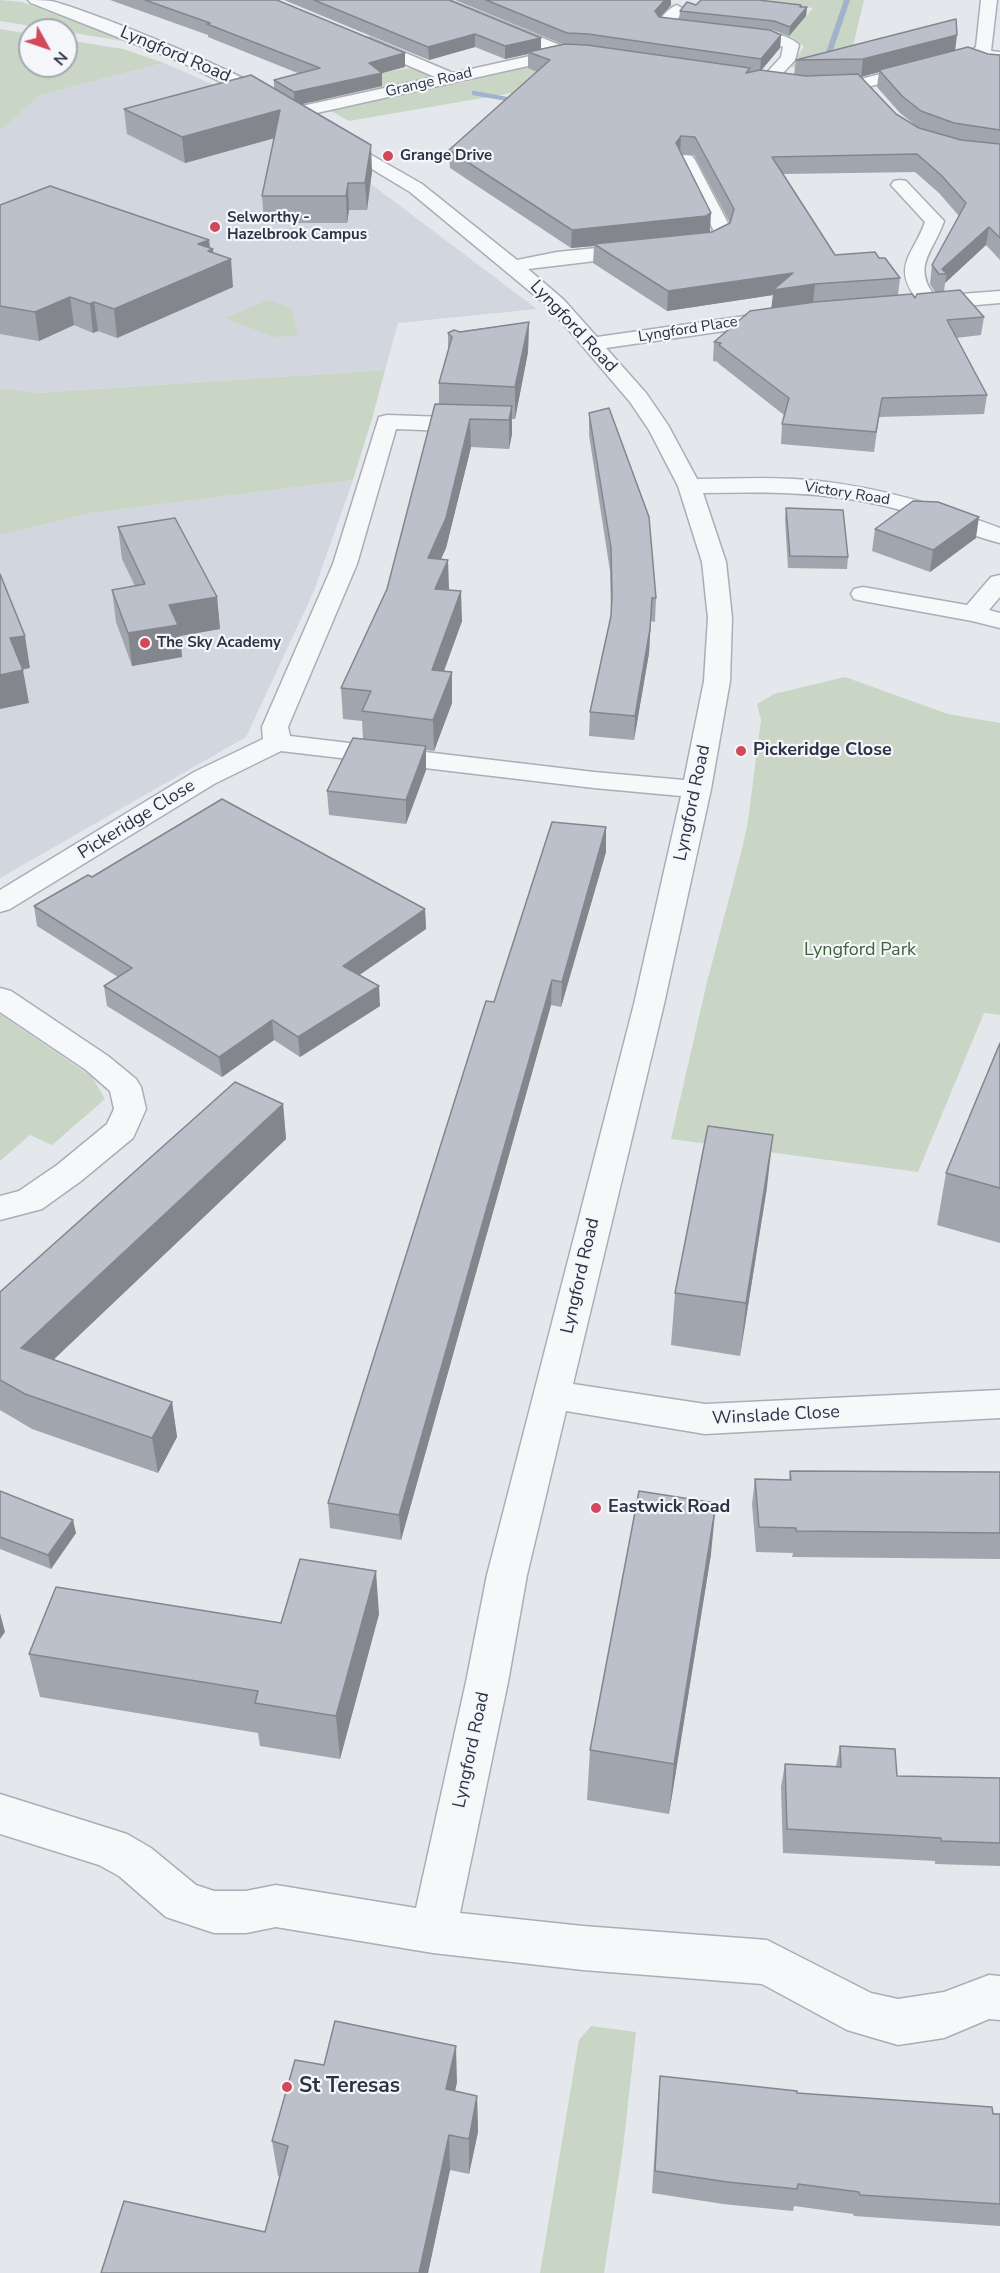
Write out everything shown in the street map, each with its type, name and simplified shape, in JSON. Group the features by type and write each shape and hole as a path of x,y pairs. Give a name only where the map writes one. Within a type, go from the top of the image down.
{"street":[{"name":"Lyngford Road","path":"36,0 171,51 233,79 294,113 416,188 513,266 557,304 638,398 660,430 689,486 714,562 720,618 717,681 697,789 649,1004 611,1149 553,1395 507,1575 487,1682 433,1932"},
{"path":"436,0 564,53 607,58"},
{"path":"804,86 867,90 978,53 984,49 988,0"},
{"path":"677,10 664,24 773,37 791,45 793,50 790,56 761,80 786,83"},
{"path":"351,36 452,78"},
{"name":"Grange Road","path":"294,113 564,53"},
{"path":"978,53 1000,57"},
{"path":"513,266 557,258 711,242 721,236 722,229 686,160"},
{"path":"900,185 935,221 932,234 916,256 913,275 918,290 930,303"},
{"path":"901,211 923,209"},
{"path":"906,305 1000,297"},
{"name":"Lyngford Place","path":"592,344 802,313"},
{"path":"494,426 389,415 345,564 275,728 277,744 594,780 697,789"},
{"name":"Victory Road","path":"689,486 792,485 882,498 918,507 1000,536"},
{"path":"975,614 981,603 1000,582"},
{"path":"863,594 975,614 1000,621"},
{"name":"Pickeridge Close","path":"0,903 204,778 277,744"},
{"path":"0,998 97,1063 125,1087 130,1109 121,1130 69,1173 30,1201 0,1208"},
{"name":"Winslade Close","path":"553,1395 705,1419 1000,1404"},
{"path":"0,1814 111,1848 135,1862 182,1902 214,1912 246,1912 276,1906 433,1932 583,1948 766,1962 864,2014 898,2022 945,2015 989,1997 1000,1998"}],"shaded area":[{"name":"Selworthy - Hazelbrook Campus","path":"164,63 223,89 335,157 537,309 398,323 385,370 37,393 0,388 0,131 40,95"},
{"name":"The Sky Academy","path":"353,480 313,593 246,737 0,878 0,535 91,513"}],"green space":[{"path":"0,0 22,2 65,18 18,18 18,24 0,21"},
{"path":"749,0 864,0 852,50 799,68 791,67 804,46 793,38 779,35 788,26 797,27 813,8"},
{"path":"78,23 129,42 78,34"},
{"path":"0,29 18,32 18,78 78,78 78,42 123,49 164,63 40,95 0,131"},
{"path":"549,61 517,92 349,121 289,88 410,68 457,84"},
{"path":"268,300 291,308 298,335 274,337 225,318"},
{"path":"385,370 353,480 91,513 0,535 0,388 37,393"},
{"name":"Lyngford Park","path":"845,677 948,714 1000,723 1000,1015 984,1013 918,1172 671,1139 707,982 748,821 761,720 757,704 774,694"},
{"path":"0,1014 92,1077 105,1099 52,1145 30,1135 0,1161"},
{"path":"591,2026 636,2032 623,2148 604,2273 540,2273 579,2040"}],"building":[{"path":"145,0 277,0 405,53 369,63 382,73 294,92 274,80 320,68 207,24 210,23"},
{"path":"314,0 449,0 541,38 505,46 475,34 428,47"},
{"path":"486,0 665,0 655,11 659,17 770,30 781,35 761,59 567,33"},
{"path":"701,0 758,0 807,7 790,27 774,21 680,11 687,2 696,5"},
{"path":"956,19 957,35 863,59 796,60"},
{"path":"565,44 587,45 750,68 746,73 760,70 806,76 858,74 896,114 919,128 961,140 1000,144 1000,238 989,227 942,269 947,274 939,274 932,265 966,203 941,175 917,154 772,157 835,255 875,252 879,258 885,258 900,278 815,284 773,290 793,273 668,291 594,244 712,232 730,223 734,209 695,137 681,136 676,143 711,213 706,216 572,230 449,150 550,60 528,52"},
{"path":"968,47 988,54 1000,55 1000,130 954,123 921,111 902,96 879,70"},
{"path":"251,75 371,145 365,183 348,183 346,196 262,196 280,110 182,137 124,109"},
{"path":"50,186 209,240 198,244 213,249 208,251 231,259 114,309 70,297 35,312 0,306 0,205"},
{"path":"960,290 984,317 947,320 987,395 882,398 876,432 782,424 789,398 719,345 721,343 714,342 750,311 815,302 912,294 915,298 917,294"},
{"path":"529,322 515,387 439,383 452,337 448,333 454,330 460,332"},
{"path":"435,404 512,406 509,420 470,419 446,518 428,558 448,560 435,589 461,591 432,670 452,672 433,720 362,711 371,691 341,688 387,589"},
{"path":"609,408 649,517 656,598 652,598 650,629 635,716 590,712 611,616 612,597 611,548 589,413"},
{"path":"913,501 938,502 979,517 933,550 875,529"},
{"path":"786,508 843,510 848,557 790,556"},
{"path":"175,518 217,597 169,605 178,625 128,633 112,590 145,584 118,527"},
{"path":"0,574 25,636 10,638 23,670 0,675"},
{"path":"353,738 426,746 406,800 327,791"},
{"path":"222,799 425,909 343,966 379,986 298,1037 272,1020 219,1057 104,986 132,968 34,906 88,875 92,877"},
{"path":"552,822 606,827 562,982 552,980 399,1515 328,1503 486,1001 494,1002"},
{"path":"1000,1043 1000,1188 946,1173"},
{"path":"235,1082 283,1104 21,1348 172,1402 152,1438 25,1394 0,1380 0,1292"},
{"path":"708,1126 773,1135 746,1303 675,1293"},
{"path":"790,1471 1000,1472 1000,1533 796,1531 796,1528 759,1527 755,1479 791,1480"},
{"path":"0,1491 73,1520 48,1555 0,1537"},
{"path":"639,1491 716,1503 674,1764 590,1750"},
{"path":"300,1559 376,1571 336,1716 255,1703 258,1691 29,1654 56,1587 281,1623"},
{"path":"840,1746 895,1749 897,1776 1000,1778 1000,1843 941,1841 941,1838 787,1829 785,1764 841,1767"},
{"path":"335,2021 456,2046 446,2089 477,2096 469,2139 449,2135 419,2273 101,2273 124,2201 265,2232 288,2146 272,2141 295,2060 324,2065"},
{"path":"660,2076 797,2091 797,2093 992,2107 993,2114 1000,2114 1000,2204 860,2195 859,2192 798,2184 797,2189 727,2182 655,2171"}],"waterway":[{"path":"826,59 847,0"},
{"path":"475,93 524,102"}],"place":[{"name":"Grange Drive","path":"388,156"},
{"name":"Selworthy - Hazelbrook Campus","path":"215,227"},
{"name":"The Sky Academy","path":"145,643"},
{"name":"Pickeridge Close","path":"741,751"},
{"name":"Eastwick Road","path":"596,1508"},
{"name":"St Teresas","path":"287,2087"}]}
